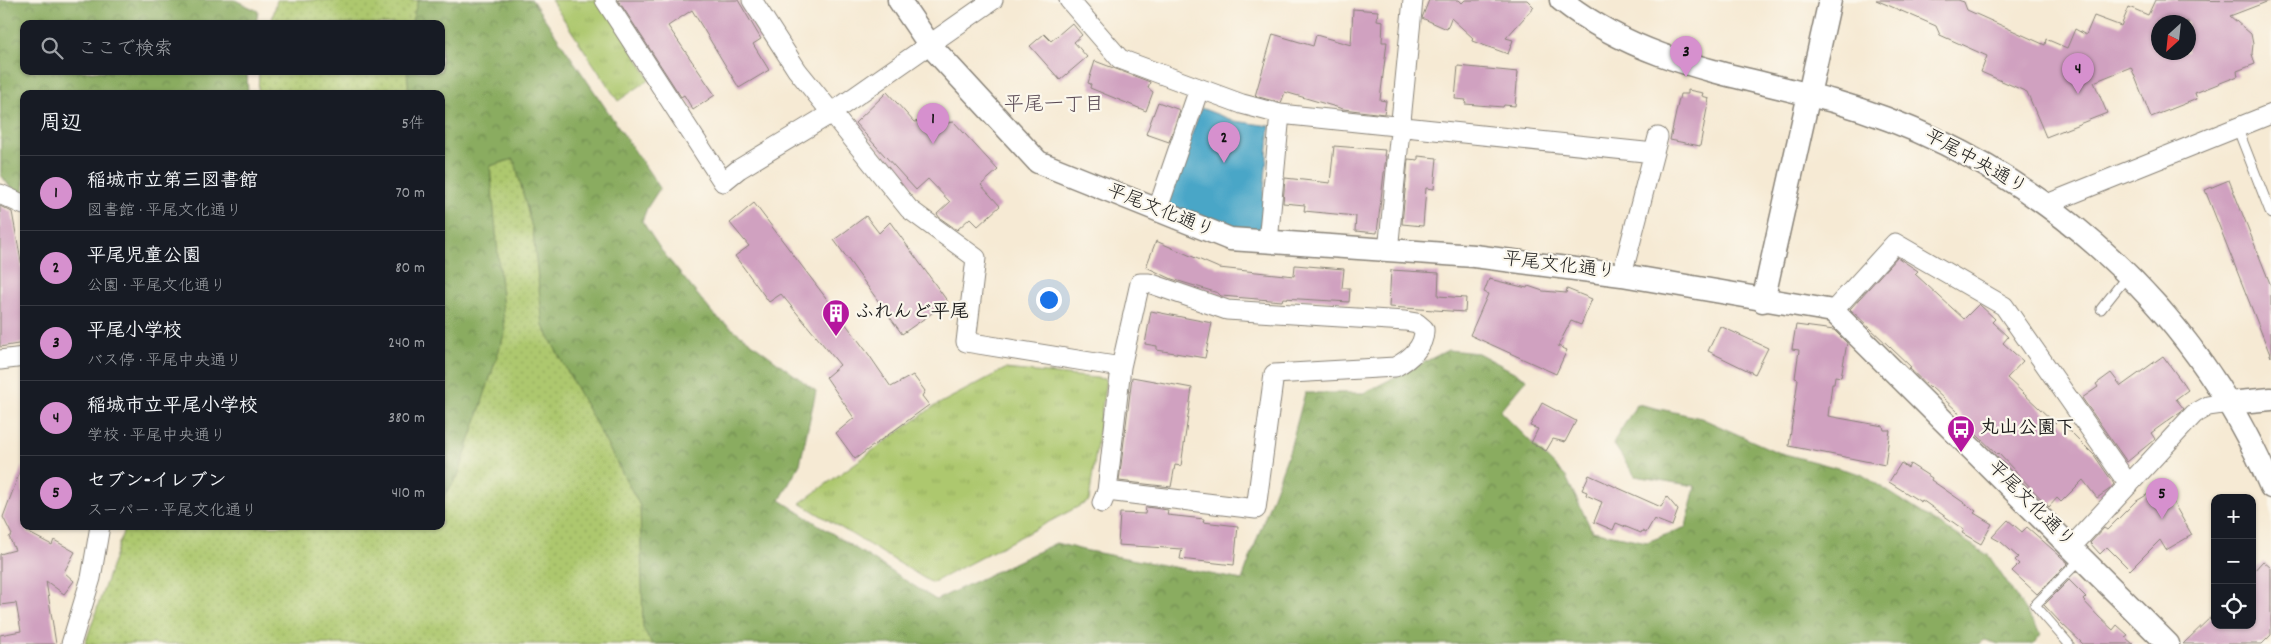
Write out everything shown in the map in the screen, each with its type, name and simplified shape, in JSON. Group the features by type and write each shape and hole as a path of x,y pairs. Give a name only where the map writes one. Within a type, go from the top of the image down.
{"street":[{"path":"605,0 723,182 739,169 830,114 993,0"},
{"path":"752,0 797,70 830,114 909,209 976,258 966,342 1121,367"},
{"name":"平尾文化通り","path":"899,0 929,44 1038,162 1230,240 1474,256 1622,275 1763,301 1833,311 2168,644"},
{"path":"1069,0 1120,60 1199,90 1280,114 1401,127 1656,145 1622,275"},
{"path":"1388,251 1412,0"},
{"name":"平尾中央通り","path":"1561,0 1586,18 1651,52 1706,70 1808,94 1888,119 1941,141 1994,169 2047,204 2128,275 2167,318 2208,370 2229,403 2254,448 2271,487"},
{"path":"1763,301 1830,0"},
{"path":"1158,211 1199,90"},
{"path":"1268,242 1280,114"},
{"path":"2047,204 2271,114"},
{"path":"0,194 20,203"},
{"path":"1833,311 1894,243 2004,306 2129,485"},
{"path":"1140,283 1149,283 1227,310 1417,323 1424,329 1425,338 1406,362 1395,368 1274,374 1256,509 1105,497 1121,367 1140,283"},
{"path":"0,360 20,358"},
{"path":"2077,552 2129,485 2194,414 2208,406 2271,399"},
{"path":"71,644 91,578 99,530"}],"lane":[{"path":"2237,127 2271,214"},
{"path":"2101,309 2128,275"},
{"path":"2069,644 2035,605 2077,552"}],"green space":[{"path":"0,0 235,0 258,11 257,20 20,20 20,75 247,75 248,90 20,90 20,191 9,186 1,175"},
{"path":"277,0 513,0 680,644 85,644 124,530 445,530 445,90 258,90 259,75 445,75 445,20 272,20"},
{"path":"418,0 532,0 660,188 647,208 642,221 661,250 714,315 816,391 800,464 780,500 936,600 1056,543 1083,550 1242,580 1290,449 1305,393 1364,393 1448,350 1478,353 1527,379 1500,411 1566,477 1592,531 1647,542 1686,527 1695,486 1635,476 1613,443 1637,404 1701,418 1777,452 1861,474 1989,556 2041,634 2033,644 1999,644 1985,640 1978,644 652,644 643,628 640,506 543,326 533,232 514,159 490,166 505,332 458,476 445,494 445,90 409,90 407,75 445,75 445,20 412,20"},
{"path":"551,0 601,0 650,79 618,101"},
{"path":"1005,369 1106,379 1089,501 932,583 800,503 933,407"}],"water":[{"path":"1201,108 1235,121 1270,126 1260,233 1245,231 1167,205"}],"building":[{"path":"618,0 738,0 761,39 753,44 769,70 739,88 692,10 668,26 715,95 693,110 684,95 681,97"},
{"path":"1429,0 1459,0 1462,3 1465,0 1527,0 1534,7 1506,38 1513,40 1508,54 1472,41 1473,38 1451,18 1447,29 1422,18"},
{"path":"1876,0 1958,0 1964,2 1967,10 2045,45 2046,39 2067,48 2075,29 2086,35 2094,16 2121,26 2129,7 2148,15 2155,0 2269,1 2230,16 2251,34 2253,44 2252,54 2255,64 2237,71 2238,76 2195,93 2197,99 2151,117 2131,67 2094,82 2107,113 2046,137 2027,92 1981,72 1987,56 1940,35 1936,26"},
{"path":"1353,9 1378,11 1377,20 1383,21 1382,42 1387,42 1380,100 1386,101 1384,114 1343,109 1285,92 1281,103 1255,96 1273,34 1313,46 1316,35 1351,45"},
{"path":"1072,23 1082,35 1074,42 1087,57 1060,80 1030,46 1044,34 1051,41"},
{"path":"1095,61 1150,82 1148,88 1153,92 1146,111 1090,88 1091,84 1088,83"},
{"path":"1458,66 1518,72 1515,106 1465,104 1466,100 1455,99"},
{"path":"1688,90 1703,93 1702,96 1709,98 1700,146 1670,140 1680,94 1688,94"},
{"path":"887,92 914,122 939,119 939,124 954,122 998,170 981,185 1000,206 978,226 970,218 957,230 940,218 937,214 950,202 928,179 916,190 855,123"},
{"path":"1158,102 1180,110 1169,142 1146,134"},
{"path":"1334,146 1385,150 1384,156 1386,156 1377,233 1355,231 1356,216 1304,211 1305,205 1283,203 1285,178 1330,183"},
{"path":"1418,156 1437,158 1434,189 1426,188 1423,226 1402,224 1408,159 1418,160"},
{"path":"2229,180 2271,286 2271,357 2205,190"},
{"name":"ふれんど平尾","path":"754,203 867,352 891,387 913,375 925,391 922,396 929,405 855,459 836,433 854,418 826,377 840,365 781,294 769,302 735,256 749,246 730,223"},
{"path":"0,206 12,212 20,255 20,344 0,347"},
{"path":"866,216 879,233 890,222 948,302 902,334 834,240"},
{"path":"1156,241 1219,268 1294,276 1295,265 1344,269 1342,288 1350,288 1349,302 1283,298 1282,301 1221,296 1218,293 1172,279 1146,267"},
{"path":"1897,257 1918,271 1915,274 1964,319 1979,304 1995,319 1992,322 2008,337 2003,343 2023,361 2007,378 2055,423 2059,420 2094,455 2114,484 2110,489 2097,498 2083,480 2061,502 2057,498 2049,507 1998,453 1960,419 1962,417 1957,411 1909,368 1911,367 1850,309"},
{"path":"1391,270 1439,273 1438,296 1466,298 1465,312 1389,307"},
{"path":"1489,279 1527,288 1528,286 1543,291 1566,293 1567,289 1592,299 1581,325 1571,321 1558,346 1567,350 1556,374 1470,335 1488,294 1484,292"},
{"path":"1151,311 1212,323 1205,358 1157,350 1157,346 1145,344"},
{"path":"1796,325 1834,330 1847,343 1841,377 1835,376 1834,384 1832,384 1828,416 1883,426 1884,430 1890,430 1885,465 1789,446 1798,379 1795,378 1799,350 1792,349"},
{"path":"1720,326 1768,348 1755,374 1708,351"},
{"path":"2163,356 2188,390 2176,399 2184,409 2151,433 2155,439 2127,462 2082,398 2098,387 2096,384 2111,373 2121,386"},
{"path":"1132,377 1192,388 1181,466 1175,465 1171,487 1119,481"},
{"path":"1542,403 1576,421 1565,442 1553,439 1546,451 1531,443 1538,429 1530,426"},
{"path":"1901,463 1908,468 1910,464 1932,478 1931,480 1976,511 1974,513 1992,524 1981,544 1962,533 1964,530 1922,500 1921,502 1889,482"},
{"path":"20,471 20,530 26,530 52,545 54,540 75,552 64,572 74,581 64,594 46,581 56,644 0,644 0,635 21,631 16,603 0,605 0,554 15,550 9,537 12,535 3,517"},
{"path":"1589,475 1661,507 1667,497 1678,510 1672,526 1654,519 1646,533 1642,531 1641,533 1616,523 1613,530 1594,522 1602,502 1586,495 1587,492 1582,490"},
{"path":"2163,485 2192,535 2166,550 2160,540 2130,570 2107,547 2100,554 2090,543 2104,528 2107,530 2135,502"},
{"path":"1146,507 1168,510 1167,515 1204,519 1203,522 1238,526 1234,565 1180,559 1182,549 1118,545 1120,513 1145,514"},
{"path":"2008,520 2022,532 2027,527 2068,563 2037,594 2012,571 2019,564 2015,560 2018,557 2001,542 1992,537"},
{"path":"2263,561 2271,568 2271,635 2262,644 2183,644 2211,617 2211,629 2256,629 2256,569"},
{"path":"2069,580 2086,597 2083,600 2099,617 2113,630 2117,625 2128,635 2125,637 2133,644 2083,644 2060,622 2044,605"}],"place":[{"name":"平尾小学校","path":"1686,77"},
{"name":"稲城市立平尾小学校","path":"2078,94"},
{"name":"稲城市立第三図書館","path":"933,144"},
{"name":"平尾児童公園","path":"1224,163"},
{"name":"ふれんど平尾","path":"836,337"},
{"name":"丸山公園下","path":"1961,453"},
{"name":"セブン-イレブン","path":"2162,519"}],"district":[{"name":"平尾一丁目","path":"1054,106"}]}
